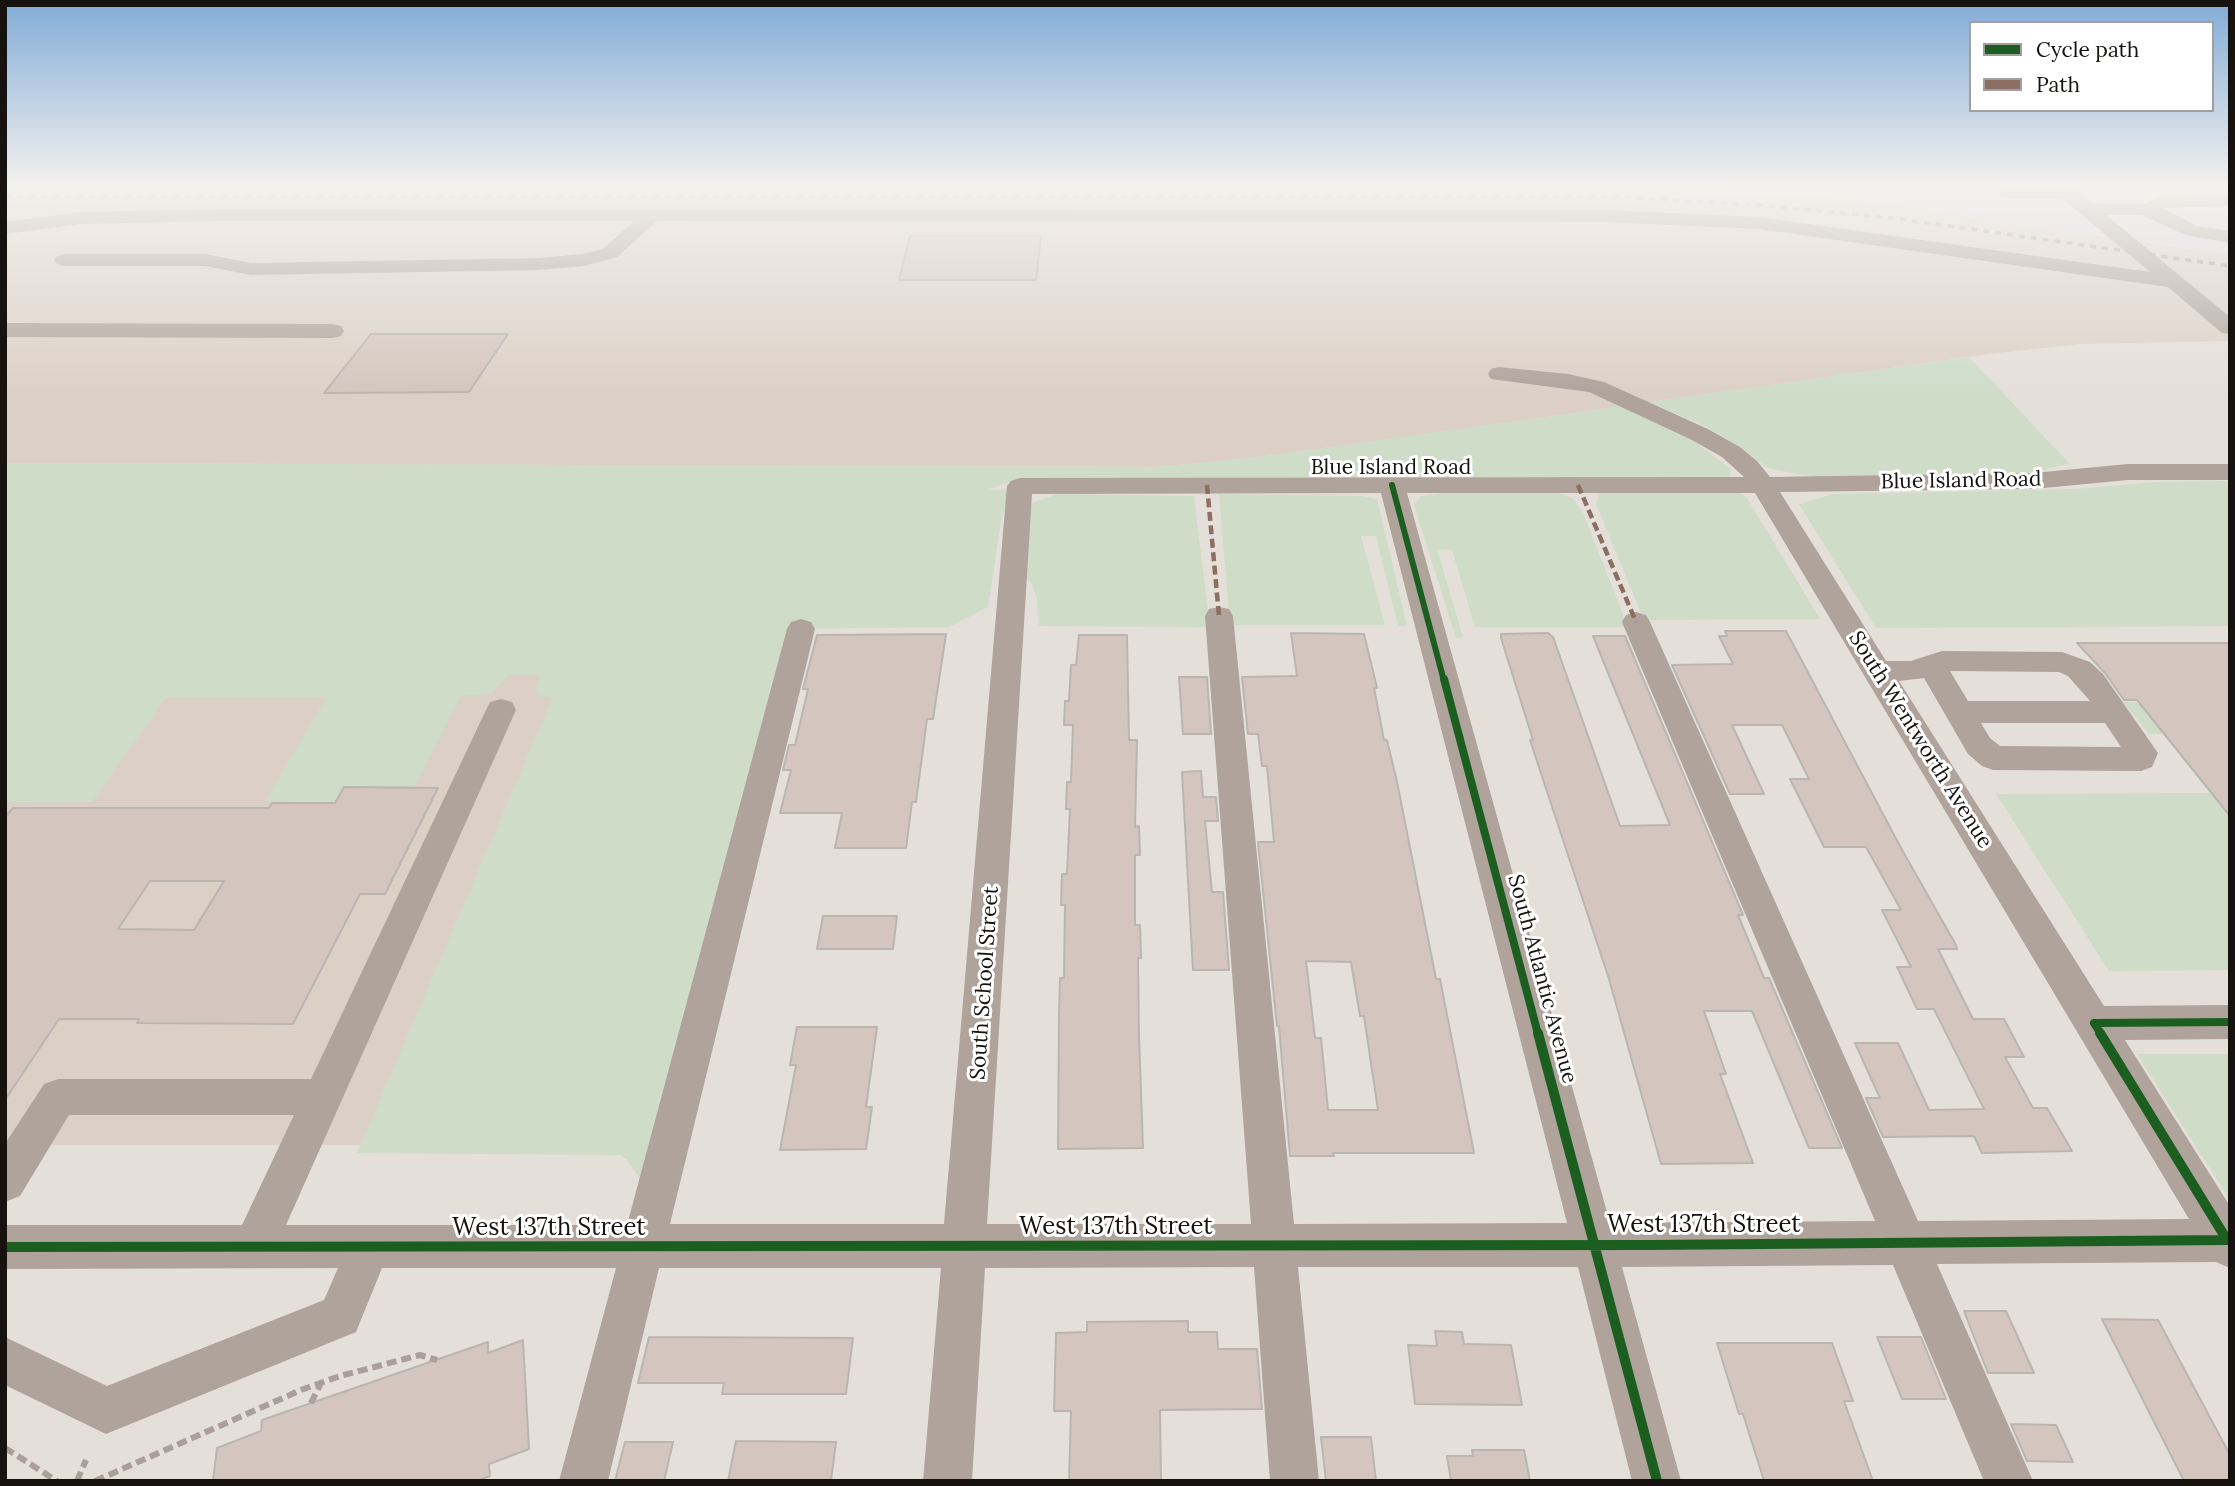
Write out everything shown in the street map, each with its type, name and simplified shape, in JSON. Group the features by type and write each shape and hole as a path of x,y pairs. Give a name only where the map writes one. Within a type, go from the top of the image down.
{"street":[{"path":"168,260 172,256"},
{"path":"64,260 205,260 251,270 572,261 594,256"},
{"path":"2004,256 2172,281"},
{"path":"2143,256 2230,328"},
{"path":"5,330 333,331"},
{"name":"South Wentworth Avenue","path":"1499,373 1597,387 1665,416 1731,453 1748,466 1763,485 2228,1243"},
{"name":"Blue Island Road","path":"1020,486 1763,485 2033,481 2128,472 2230,472"},
{"name":"South Atlantic Avenue","path":"1392,485 1657,1481"},
{"name":"South School Street","path":"947,1481 1020,486"},
{"path":"1219,616 1295,1481"},
{"path":"1636,622 2009,1481"},
{"path":"583,1481 801,629"},
{"path":"1877,671 1911,671 1942,661 2062,662 2078,669 2092,681 2142,753 2141,759 1993,758 1979,746 1932,666"},
{"path":"254,1247 501,710"},
{"path":"1959,712 2113,712"},
{"path":"2094,1023 2230,1022"},
{"path":"5,1182 58,1097 322,1097"},
{"name":"West 137th Street","path":"5,1247 2228,1243"},
{"path":"5,1360 106,1410 340,1316 369,1247"}],"path":[{"path":"95,1481 320,1383 420,1355 437,1360"},
{"path":"312,1403 320,1383"},
{"path":"5,1448 57,1481"},
{"path":"77,1481 86,1460"}],"shaded area":[{"path":"5,256 2230,256 2230,341 2081,344 1989,354 1252,458 1156,467 5,463"},
{"path":"790,634 652,1145 5,1145 5,709"}],"green space":[{"path":"1969,357 2069,463 2030,474 1814,477 1767,468 1743,449 1707,427 1649,402"},
{"path":"1625,406 1687,436 1731,469 1729,477 1006,483 987,490 1030,489 1015,496 1002,515 988,607 949,627 792,629 649,1181 639,1177 620,1155 357,1153 553,697 539,696 535,691 539,675 508,675 492,693 461,696 415,787 344,787 335,803 265,801 326,698 166,698 92,802 5,803 5,463 1156,467 1252,458"},
{"path":"2230,481 2230,626 1876,628 1799,504 1833,494 2075,489 2156,482"},
{"path":"1452,492 1557,492 1572,498 1583,513 1628,627 1475,627 1452,550 1437,549 1463,637 1456,638 1414,505 1421,496"},
{"path":"1739,492 1747,498 1820,619 1644,620 1596,504 1600,493"},
{"path":"1057,494 1194,496 1210,627 1039,626 1037,599 1031,582 1020,574 1027,519 1033,503"},
{"path":"1219,494 1362,496 1377,499 1407,626 1398,626 1376,536 1361,536 1385,625 1230,625"},
{"path":"2123,702 2220,702 2230,734 2149,734"},
{"path":"2211,793 2230,817 2230,970 2109,971 1996,794"},
{"path":"2137,1054 2230,1054 2230,1200"}],"building":[{"path":"905,256 1039,256 1036,280 899,280"},
{"path":"371,334 508,334 469,392 324,393"},
{"path":"1725,631 1786,631 1901,848 1956,945 1957,949 1938,949 1973,1019 2004,1019 2024,1057 2005,1057 2033,1108 2047,1108 2072,1151 1982,1153 1974,1136 1883,1137 1866,1098 1880,1098 1855,1043 1898,1043 1929,1110 1984,1109 1934,1009 1917,1009 1897,967 1911,967 1882,910 1901,910 1866,847 1824,847 1790,779 1809,779 1782,725 1732,725 1764,794 1730,794 1672,665 1733,664 1719,636 1727,636"},
{"path":"1291,633 1364,634 1436,979 1440,979 1474,1153 1333,1153 1334,1156 1290,1156 1279,1026 1258,842 1274,842 1267,766 1262,766 1258,734 1248,734 1242,677 1297,676","holes":["1306,961 1351,962 1360,1016 1364,1016 1378,1110 1328,1110 1321,1038 1315,1038"]},
{"path":"1548,633 1553,637 1620,826 1670,825 1593,636 1625,636 1743,915 1738,915 1764,978 1769,978 1842,1148 1809,1148 1752,1011 1704,1011 1726,1074 1720,1074 1753,1163 1661,1164 1609,979 1530,740 1533,740 1501,638 1501,634"},
{"path":"946,634 933,719 927,719 916,802 912,802 906,848 835,848 842,813 780,813 791,770 783,770 789,745 795,745 808,689 803,689 817,635"},
{"path":"1079,635 1127,635 1129,740 1137,740 1135,827 1139,826 1140,855 1135,855 1135,925 1140,925 1139,1037 1143,1148 1058,1149 1060,978 1064,978 1065,905 1061,905 1062,874 1067,874 1070,809 1066,809 1067,782 1071,782 1073,725 1064,725 1065,701 1069,701 1071,665 1076,665"},
{"path":"2077,643 2230,643 2230,816 2137,700 2124,700 2105,673"},
{"path":"1179,677 1207,677 1211,734 1183,734"},
{"path":"1201,771 1203,797 1216,797 1218,821 1205,821 1212,892 1223,892 1229,970 1193,970 1182,772"},
{"path":"344,787 438,788 385,894 360,894 293,1024 137,1023 139,1019 59,1019 5,1100 5,817 13,808 269,808 272,803 335,803","holes":["150,881 224,881 194,930 118,929"]},
{"path":"823,916 897,916 893,949 817,949"},
{"path":"797,1027 877,1027 866,1107 872,1107 866,1149 780,1150 796,1065 790,1065"},
{"path":"1964,1311 2006,1311 2034,1373 1988,1373"},
{"path":"2102,1319 2158,1320 2230,1455 2230,1481 2184,1481"},
{"path":"1188,1321 1188,1332 1217,1332 1218,1349 1257,1349 1262,1409 1160,1410 1161,1481 1069,1481 1071,1411 1054,1411 1056,1333 1087,1332 1087,1322"},
{"path":"1435,1331 1462,1332 1464,1344 1511,1345 1522,1405 1415,1404 1408,1345 1437,1346"},
{"path":"649,1337 853,1338 846,1394 722,1394 724,1383 638,1383"},
{"path":"1877,1337 1921,1337 1946,1399 1902,1399"},
{"path":"523,1340 529,1449 489,1464 490,1476 476,1481 213,1481 217,1448 261,1431 262,1420 488,1342 488,1353"},
{"path":"1717,1343 1832,1343 1853,1401 1844,1401 1873,1481 1764,1481"},
{"path":"2011,1424 2056,1425 2073,1462 2027,1461"},
{"path":"1321,1437 1371,1437 1376,1481 1326,1481"},
{"path":"736,1441 836,1442 831,1481 728,1481"},
{"path":"625,1442 673,1442 664,1481 615,1481"},
{"path":"1472,1450 1524,1450 1530,1481 1451,1481 1447,1456 1473,1456"}],"railway":[{"path":"2162,256 2230,266"}],"marked path":[{"path":"1207,485 1219,616"},
{"path":"1578,485 1636,622"}],"cycle path":[{"path":"1392,485 1657,1481"},
{"path":"2094,1023 2230,1022"},
{"path":"2094,1023 2227,1240"},
{"path":"5,1247 1648,1245 2227,1240"}]}
